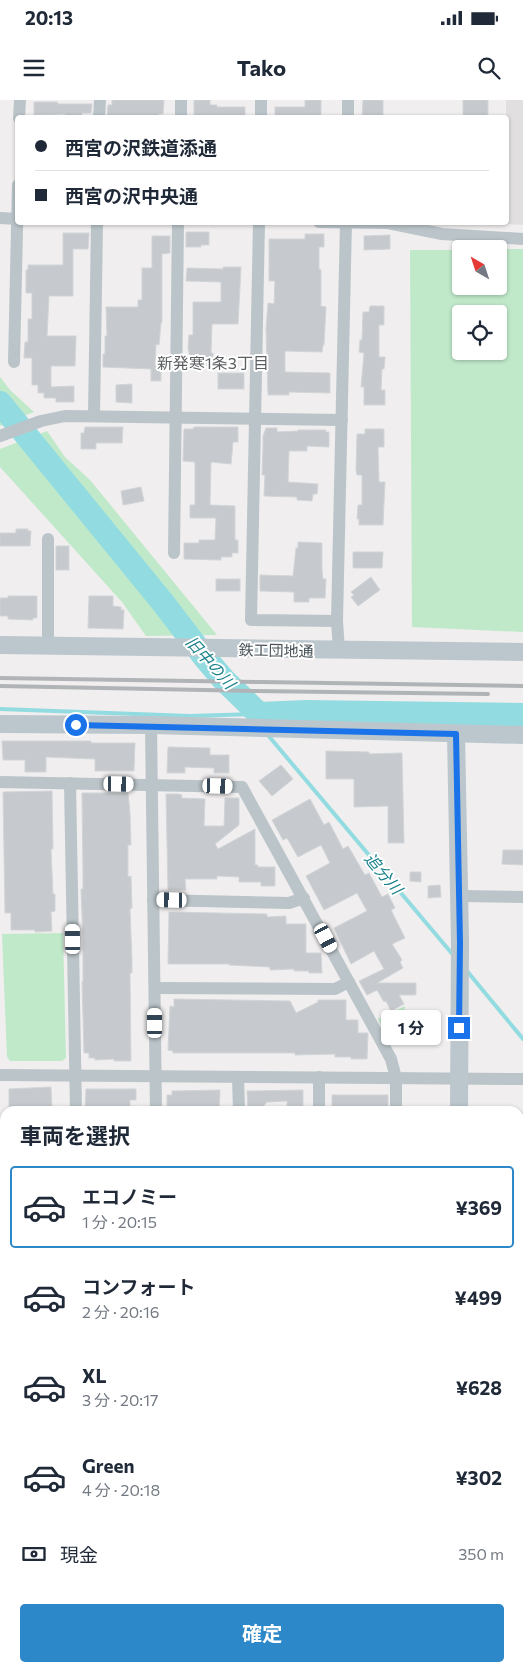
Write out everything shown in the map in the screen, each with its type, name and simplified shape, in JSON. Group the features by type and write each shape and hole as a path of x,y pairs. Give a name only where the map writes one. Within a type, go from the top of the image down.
{"street":[{"path":"19,115 20,100"},
{"path":"99,115 100,100"},
{"path":"181,100 181,115"},
{"path":"261,115 262,100"},
{"path":"348,100 348,115"},
{"path":"0,218 15,219"},
{"path":"14,362 17,225"},
{"path":"94,416 97,225"},
{"path":"174,553 178,225"},
{"path":"259,225 251,620 337,621"},
{"path":"339,651 337,621 346,225"},
{"path":"398,225 442,234 523,239"},
{"path":"0,436 56,417 342,420"},
{"path":"48,539 48,646"},
{"name":"鉄工団地通","path":"0,645 523,652"},
{"path":"0,724 523,735"},
{"path":"152,726 156,1106"},
{"path":"456,734 460,943 458,1106"},
{"path":"0,782 242,787 391,1059 396,1078 396,1106"},
{"path":"70,783 76,1106"},
{"path":"459,896 523,897"},
{"path":"153,900 289,902 304,898"},
{"path":"155,988 335,989 350,982"},
{"path":"0,1075 523,1079"},
{"path":"238,1077 239,1106"},
{"path":"319,1078 319,1106"}],"shaded area":[{"path":"506,100 523,100 523,225 509,224 509,115 506,115"}],"green space":[{"path":"508,249 523,249 523,632 412,627 410,250 452,250 452,295 508,295"},
{"path":"0,377 10,390 34,412 0,426"},
{"path":"47,431 65,457 90,480 217,635 146,636 122,602 0,467 0,449"},
{"path":"63,933 66,1058 62,1061 10,1061 7,1057 2,934"},
{"path":"405,1006 404,1022 385,1033 378,1019"}],"building":[{"path":"112,100 164,100 163,114 159,115 107,115 108,105 112,105"},
{"path":"194,100 210,100 210,105 217,105 217,107 245,107 245,115 194,115"},
{"path":"305,100 321,100 321,115 275,115 275,107 305,107"},
{"path":"363,100 383,100 383,115 362,115"},
{"path":"463,100 488,100 488,115 463,115"},
{"path":"34,102 92,104 91,113 82,113 82,115 34,115"},
{"path":"186,232 209,232 209,245 186,247"},
{"path":"63,233 89,233 88,249 73,249 73,296 49,296 47,336 76,336 75,366 51,366 51,387 74,386 74,402 56,402 56,398 44,398 44,393 38,393 38,385 32,385 32,358 24,358 25,342 28,342 28,319 32,319 32,293 26,293 26,270 28,270 28,265 63,265"},
{"path":"305,234 324,234 324,247 319,247 319,269 321,270 321,306 326,307 324,345 322,352 285,351 285,372 330,373 330,393 289,392 289,395 268,395 266,329 268,303 274,304 275,281 269,281 269,239 305,239"},
{"path":"390,235 390,249 364,250 364,236"},
{"path":"152,236 170,236 170,253 162,254 162,322 159,345 156,344 155,366 161,366 161,381 151,381 151,369 103,367 105,336 107,336 106,307 138,307 138,300 142,300 142,268 152,268"},
{"path":"223,267 241,267 238,324 212,324 211,353 213,353 213,366 195,366 195,361 192,361 188,348 189,335 193,335 193,302 221,302 221,282 186,281 187,268 223,269"},
{"path":"370,306 384,306 384,325 379,325 379,357 385,357 384,369 382,369 381,390 385,390 385,405 364,405 364,387 361,387 364,353 359,352 360,340 362,340 363,312 369,312"},
{"path":"218,373 244,373 244,389 218,389"},
{"path":"132,384 132,403 116,402 116,385"},
{"path":"85,427 123,427 122,443 96,443 96,449 81,449 81,433 84,433"},
{"path":"194,427 238,427 238,442 233,442 231,464 211,462 210,505 235,506 235,540 238,540 238,553 232,553 232,557 221,557 221,560 184,559 184,543 199,543 199,540 215,540 216,518 190,518 190,505 195,505 195,462 183,461 184,429 193,429"},
{"path":"266,428 277,428 277,432 326,430 325,432 329,432 329,447 307,446 307,451 289,451 288,482 318,484 317,494 313,494 312,501 297,500 297,497 264,496 265,475 262,475 263,436"},
{"path":"365,429 384,429 384,447 378,447 379,482 385,482 383,525 359,525 359,519 357,519 358,505 362,505 362,475 357,475 356,470 357,434 365,434"},
{"path":"141,487 144,501 123,505 121,491"},
{"path":"16,529 28,529 28,531 31,531 30,546 0,546 0,533 16,533"},
{"path":"298,542 322,543 323,579 326,579 325,598 309,598 309,602 294,602 294,592 260,591 260,575 293,576"},
{"path":"56,546 69,546 69,570 56,570"},
{"path":"353,552 383,552 382,568 353,568"},
{"path":"371,577 380,590 358,606 351,597 354,595 351,592"},
{"path":"216,579 240,579 240,591 216,591"},
{"path":"8,596 37,596 37,618 33,618 33,620 8,619 8,616 0,616 0,598 8,598"},
{"path":"89,596 113,596 113,606 121,607 121,610 124,610 123,629 88,628"},
{"path":"2,741 135,743 134,771 95,771 95,759 46,757 46,772 25,772 25,760 3,760"},
{"path":"168,747 210,748 210,755 229,755 229,773 214,773 214,768 185,767 185,773 167,773"},
{"path":"326,751 369,752 369,754 402,753 404,843 388,843 388,806 354,807 354,779 326,779"},
{"path":"281,765 293,779 272,796 259,781"},
{"path":"52,791 53,849 51,849 55,911 51,912 52,931 11,930 11,913 5,913 3,792"},
{"path":"82,793 128,793 131,845 128,845 128,877 131,876 132,908 130,909 132,960 132,973 130,973 131,1061 114,1061 114,1059 95,1060 95,1058 89,1058 89,1053 84,1053 81,889 83,889"},
{"path":"166,794 182,795 181,798 205,799 204,826 224,826 225,798 239,798 239,825 215,844 218,849 255,829 255,865 258,865 258,867 275,867 275,886 261,886 261,882 239,882 239,877 217,876 217,879 185,879 186,890 168,890"},
{"path":"310,799 324,825 329,822 343,849 348,846 365,875 369,873 382,897 388,894 395,908 391,910 405,938 392,944 402,960 400,962 403,968 377,983 416,983 416,995 399,995 404,1004 391,1011 377,990 367,995 359,981 384,969 374,951 351,964 334,928 367,911 357,893 324,910 306,876 330,863 321,845 298,857 287,838 283,840 272,820"},
{"path":"503,850 523,850 523,865 502,864"},
{"path":"410,872 421,872 421,882 410,881"},
{"path":"440,885 441,897 428,898 428,886"},
{"path":"169,912 267,914 267,917 286,916 286,924 306,924 306,953 321,953 322,973 294,971 294,969 270,970 270,967 229,964 168,964"},
{"path":"174,999 290,1001 296,1013 318,1002 318,1000 346,1000 346,1020 358,1020 358,1033 368,1033 367,1059 335,1057 335,1054 173,1053 173,1051 168,1050 170,1006 174,1007"},
{"path":"51,1087 52,1106 9,1106 9,1089"},
{"path":"86,1089 136,1089 136,1100 130,1100 130,1106 85,1106"},
{"path":"220,1090 219,1106 167,1106 167,1095 172,1095 172,1091"},
{"path":"303,1090 303,1106 287,1106 287,1101 267,1102 263,1106 248,1106 247,1091"},
{"path":"332,1095 388,1095 388,1106 332,1106"}],"waterway":[{"name":"旧中の川","path":"0,403 164,604 206,659 224,680 259,714 306,712 523,715"},
{"path":"0,709 190,716 259,714"},
{"name":"追分川","path":"250,715 257,723"},
{"name":"追分川","path":"267,734 454,956"},
{"name":"追分川","path":"467,971 523,1039"}],"railway":[{"path":"0,678 523,686"},
{"path":"0,686 488,694"}],"district":[{"name":"新発寒1条3丁目","path":"213,362"}],"route":[{"path":"76,725 456,734 460,943 459,1028"}]}
